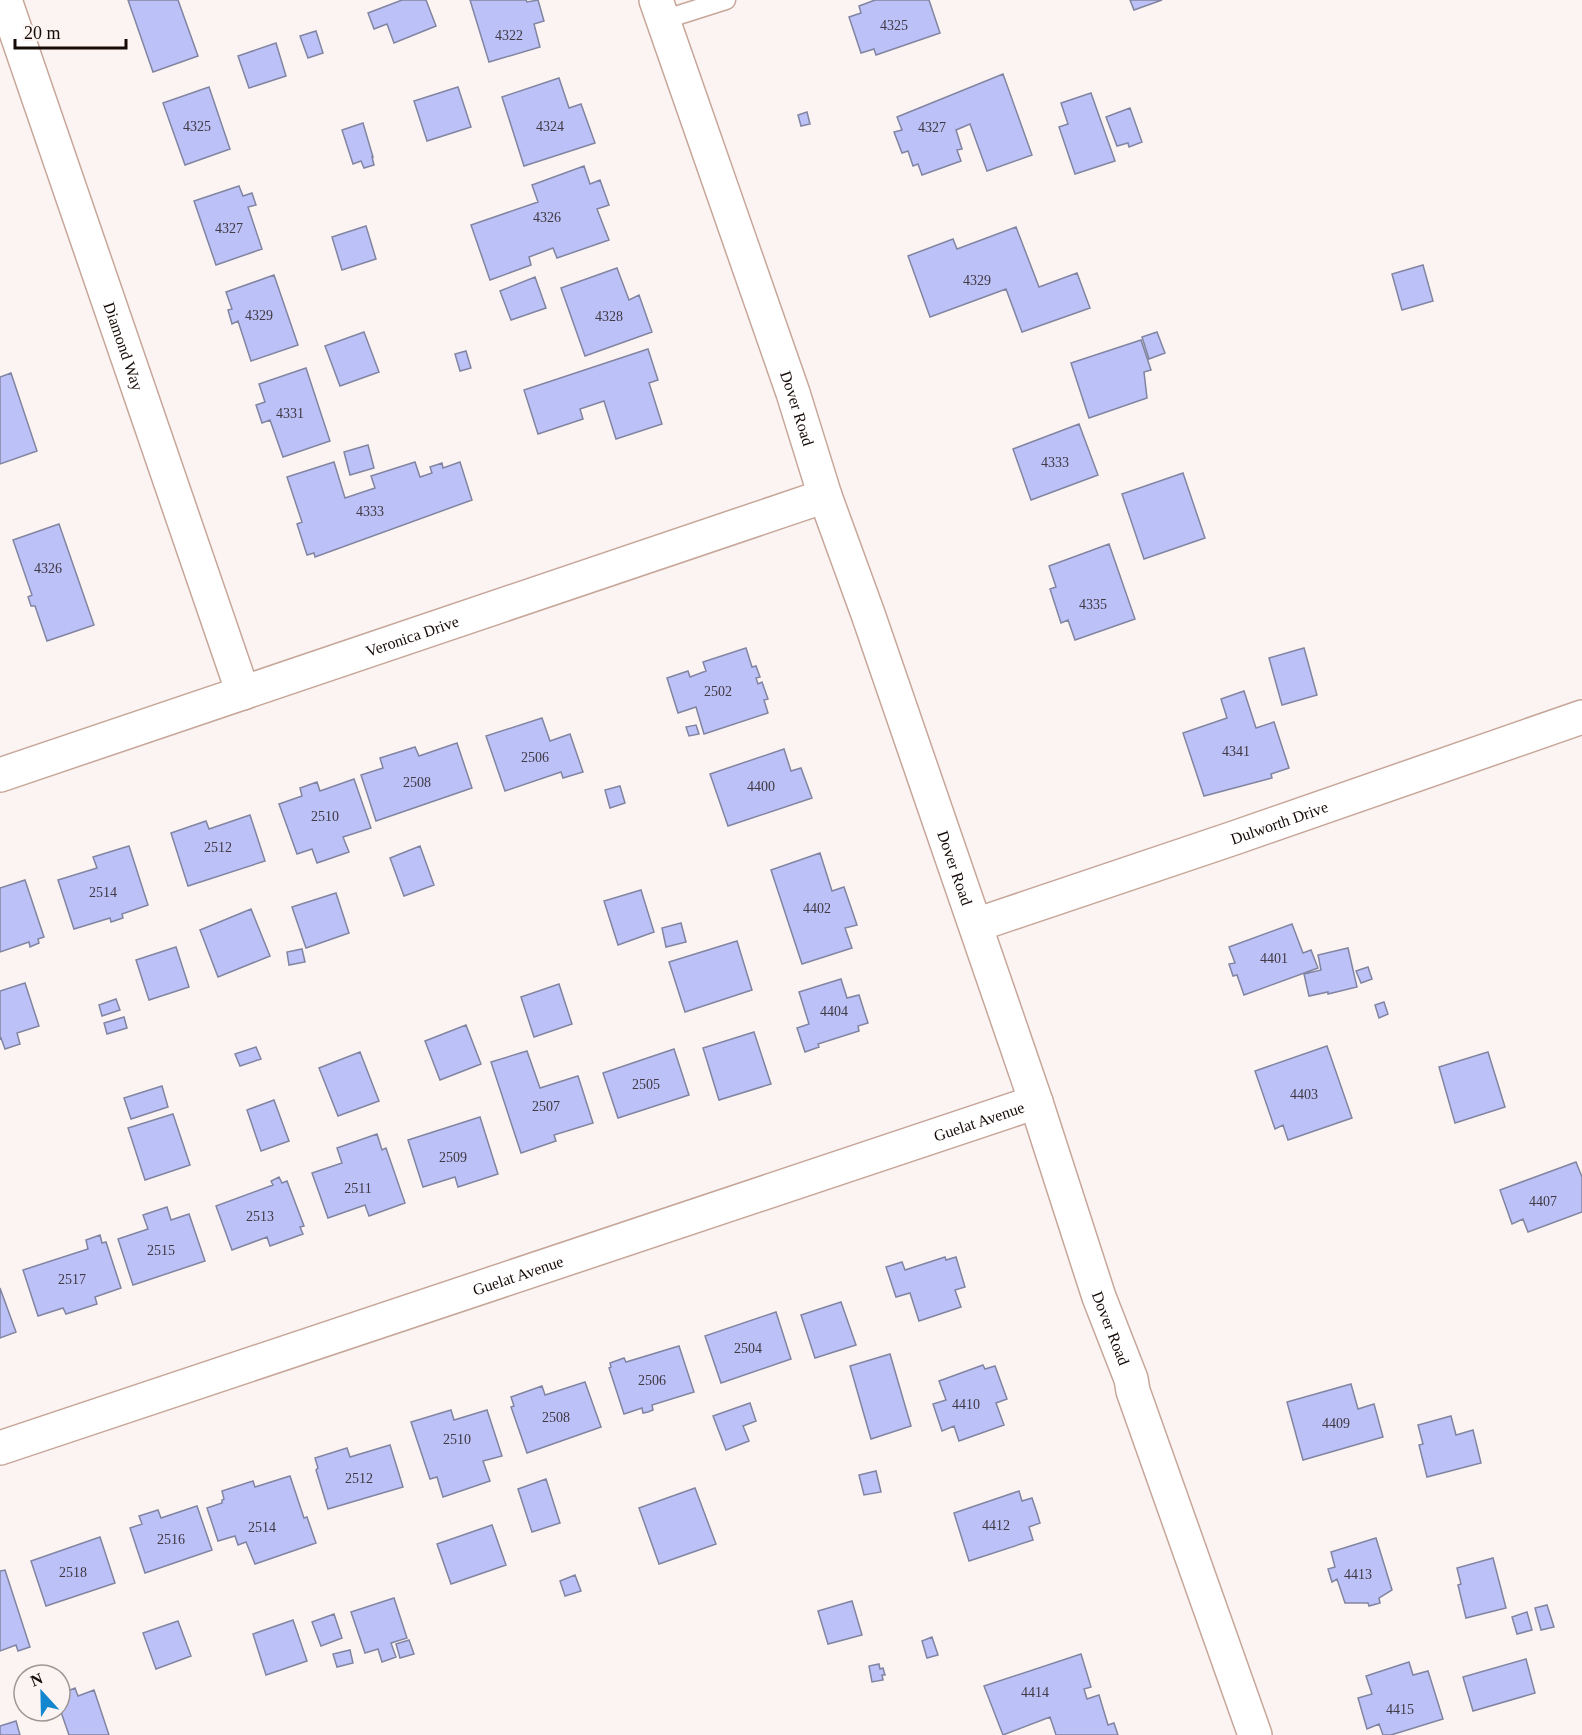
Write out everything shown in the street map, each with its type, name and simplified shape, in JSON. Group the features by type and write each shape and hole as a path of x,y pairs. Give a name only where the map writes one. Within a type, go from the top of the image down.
{"street":[{"name":"Diamond Way","path":"5,0 243,693"},
{"name":"Dover Road","path":"660,10 793,393 825,496 976,925 1099,1297 1131,1379 1133,1391 1255,1735"},
{"name":"Veronica Drive","path":"0,775 825,496"},
{"name":"Dulworth Drive","path":"976,925 1582,717"},
{"name":"Guelat Avenue","path":"0,1448 1036,1102"}],"lane":[{"path":"660,10 726,0"}],"building":[{"path":"128,0 178,0 198,56 153,72"},
{"path":"402,0 426,0 436,26 394,43 387,24 374,29 368,13"},
{"path":"470,0 526,0 527,2 538,0 544,21 534,24 540,47 489,62"},
{"path":"875,0 929,0 940,33 876,55 874,49 861,53 849,17 861,13 859,6"},
{"path":"1130,0 1162,0 1134,10"},
{"path":"316,31 323,53 308,58 300,36"},
{"path":"276,43 286,76 249,88 238,56"},
{"path":"1003,74 1032,155 987,171 970,124 956,130 962,149 957,150 961,161 922,175 918,164 913,166 908,151 902,153 894,132 902,130 897,117"},
{"path":"559,78 569,108 581,104 595,143 524,166 502,97"},
{"path":"209,87 230,149 185,165 163,103"},
{"path":"458,87 471,127 427,141 414,101"},
{"path":"1091,93 1115,161 1075,174 1059,127 1068,124 1061,103"},
{"path":"1130,108 1142,142 1129,147 1128,143 1117,146 1106,117"},
{"path":"807,112 810,124 801,126 798,115"},
{"path":"363,123 374,165 364,168 361,161 353,164 342,130"},
{"path":"584,166 590,184 600,180 609,205 597,209 609,240 557,258 553,248 529,257 531,265 490,280 471,225 538,202 532,185"},
{"path":"239,186 243,196 252,193 256,205 248,207 262,249 216,265 194,201"},
{"path":"366,226 376,259 342,270 332,237"},
{"path":"1016,227 1039,287 1077,273 1090,308 1022,332 1006,289 930,317 908,256 953,239 957,249"},
{"path":"1423,265 1433,301 1402,310 1392,274"},
{"path":"617,268 629,300 639,295 652,332 585,356 561,288"},
{"path":"274,275 298,345 251,361 238,321 232,324 228,310 232,309 226,292"},
{"path":"535,277 546,308 511,320 500,291"},
{"path":"364,332 379,372 340,386 325,346"},
{"path":"1157,332 1165,353 1149,359 1142,337"},
{"path":"1141,340 1151,370 1144,372 1147,398 1089,418 1071,363"},
{"path":"648,349 658,380 649,383 662,424 616,439 604,401 580,409 583,419 538,434 524,390"},
{"path":"466,351 471,368 460,371 455,354"},
{"path":"306,368 330,441 283,457 270,420 262,423 256,405 265,402 259,384"},
{"path":"11,373 37,451 0,464 0,377"},
{"path":"1079,424 1098,475 1031,500 1013,449"},
{"path":"368,445 374,468 350,475 344,452"},
{"path":"334,462 345,498 375,488 371,476 415,462 420,477 432,473 430,467 442,463 443,468 460,462 472,500 315,557 314,553 307,555 297,524 302,522 287,477"},
{"path":"1183,473 1205,538 1144,559 1122,494"},
{"path":"59,524 94,625 47,641 35,606 31,606 28,597 32,595 13,540"},
{"path":"1109,544 1135,619 1075,640 1068,620 1061,623 1050,589 1056,587 1049,566"},
{"path":"746,648 752,667 756,666 760,677 756,678 758,684 762,682 768,699 764,700 768,713 704,734 696,707 678,713 667,678 688,671 690,677 706,671 703,662"},
{"path":"1304,648 1317,695 1282,705 1269,658"},
{"path":"1244,691 1256,728 1274,722 1289,768 1271,774 1272,778 1204,796 1183,733 1227,718 1221,699"},
{"path":"542,718 550,741 570,734 583,772 563,778 561,772 505,791 486,736"},
{"path":"696,725 699,734 689,736 686,727"},
{"path":"457,743 472,788 376,821 361,775 383,768 380,758 415,747 419,756"},
{"path":"784,749 791,771 801,768 812,798 728,826 710,774"},
{"path":"354,779 371,828 343,837 349,852 317,863 312,849 297,854 279,804 302,796 300,788 317,782 320,791"},
{"path":"620,786 625,803 610,808 605,790"},
{"path":"250,815 265,861 188,886 171,833 206,821 209,829"},
{"path":"129,846 148,905 122,914 123,918 111,922 110,918 74,929 58,880 97,868 93,857"},
{"path":"420,846 434,885 404,896 390,858"},
{"path":"820,853 832,891 844,887 857,925 845,928 852,948 802,964 771,870"},
{"path":"25,880 44,937 38,939 39,943 30,947 29,942 0,952 0,888"},
{"path":"641,890 654,932 618,945 604,901"},
{"path":"336,893 349,933 306,948 292,907"},
{"path":"251,909 270,956 218,977 200,930"},
{"path":"681,923 686,942 666,947 662,928"},
{"path":"1292,924 1303,953 1311,950 1318,968 1244,995 1237,975 1233,976 1229,964 1235,963 1229,947"},
{"path":"737,941 752,990 685,1012 669,962"},
{"path":"176,947 189,987 149,1000 136,960"},
{"path":"1348,948 1357,987 1309,996 1304,974 1321,970 1318,955"},
{"path":"302,949 305,962 289,965 287,952"},
{"path":"1368,967 1372,979 1361,983 1356,971"},
{"path":"841,979 847,998 859,995 868,1023 858,1026 859,1031 818,1044 819,1047 805,1052 797,1028 809,1024 799,992"},
{"path":"25,983 39,1026 17,1033 20,1044 5,1049 0,1039 0,991"},
{"path":"559,984 572,1024 534,1037 521,997"},
{"path":"116,999 120,1010 102,1016 99,1005"},
{"path":"1384,1002 1388,1014 1379,1018 1375,1005"},
{"path":"124,1017 127,1028 107,1034 104,1023"},
{"path":"466,1025 481,1064 440,1080 425,1041"},
{"path":"754,1032 771,1084 719,1100 703,1048"},
{"path":"1327,1046 1352,1118 1288,1140 1283,1125 1275,1129 1255,1071"},
{"path":"256,1047 261,1059 240,1066 235,1054"},
{"path":"674,1049 689,1095 618,1118 603,1073"},
{"path":"527,1051 540,1088 578,1076 593,1123 554,1135 556,1141 521,1153 491,1062"},
{"path":"360,1052 379,1101 338,1116 319,1068"},
{"path":"1488,1052 1505,1107 1455,1123 1439,1067"},
{"path":"162,1086 168,1107 131,1119 124,1098"},
{"path":"274,1100 289,1141 261,1151 247,1110"},
{"path":"173,1114 190,1165 145,1180 128,1128"},
{"path":"480,1117 498,1174 458,1187 455,1177 423,1187 408,1140"},
{"path":"377,1134 382,1150 386,1148 405,1203 369,1216 365,1205 328,1218 312,1173 342,1163 337,1148"},
{"path":"1576,1162 1582,1177 1582,1212 1528,1232 1523,1219 1512,1224 1500,1190"},
{"path":"279,1177 282,1183 287,1181 304,1226 300,1227 303,1234 270,1246 267,1237 232,1250 216,1206 273,1185 271,1181"},
{"path":"167,1207 171,1220 189,1214 205,1261 133,1285 118,1239 148,1229 143,1215"},
{"path":"100,1235 102,1243 106,1242 121,1288 95,1297 97,1304 66,1314 63,1308 38,1316 23,1270 88,1249 86,1240"},
{"path":"945,1257 946,1260 956,1257 965,1287 955,1290 961,1307 919,1321 910,1293 896,1297 886,1267 902,1262 905,1270"},
{"path":"0,1288 16,1332 0,1338"},
{"path":"841,1302 856,1345 815,1358 801,1315"},
{"path":"776,1312 791,1359 721,1383 705,1336"},
{"path":"679,1346 694,1392 652,1405 653,1410 648,1412 643,1413 642,1408 624,1414 609,1368 610,1363 624,1358 626,1362"},
{"path":"890,1354 911,1426 871,1439 850,1366"},
{"path":"983,1365 985,1369 995,1366 1007,1399 996,1403 1004,1425 959,1441 954,1426 942,1431 933,1404 946,1400 939,1381"},
{"path":"585,1382 601,1427 527,1453 511,1407 514,1406 511,1397 542,1386 545,1395"},
{"path":"1351,1384 1358,1409 1374,1404 1383,1437 1303,1460 1287,1402"},
{"path":"750,1403 756,1421 743,1426 749,1441 726,1450 713,1416"},
{"path":"451,1410 454,1420 487,1410 502,1456 483,1461 490,1481 443,1497 437,1477 430,1479 411,1422"},
{"path":"1451,1416 1456,1435 1473,1430 1481,1463 1427,1477 1419,1445 1423,1444 1418,1425"},
{"path":"390,1445 403,1487 328,1509 316,1470 318,1468 315,1458 347,1448 350,1457"},
{"path":"876,1471 881,1492 864,1495 859,1475"},
{"path":"290,1476 304,1518 307,1517 316,1543 255,1564 246,1542 238,1545 235,1536 218,1541 207,1508 222,1503 224,1499 222,1491 253,1481 255,1487"},
{"path":"546,1479 560,1523 532,1532 518,1489"},
{"path":"695,1488 716,1544 659,1564 639,1508"},
{"path":"1019,1491 1022,1501 1032,1498 1040,1523 1029,1527 1033,1540 969,1561 954,1513"},
{"path":"197,1506 212,1550 145,1573 130,1528 142,1524 139,1516 158,1510 161,1518"},
{"path":"492,1525 506,1565 451,1584 437,1544"},
{"path":"100,1537 115,1583 46,1606 31,1561"},
{"path":"1376,1538 1392,1590 1379,1598 1380,1603 1369,1606 1368,1603 1345,1603 1337,1579 1332,1582 1328,1569 1335,1567 1331,1552"},
{"path":"1493,1558 1506,1608 1466,1618 1458,1585 1461,1584 1457,1568"},
{"path":"5,1570 30,1647 18,1651 16,1645 0,1651 0,1571"},
{"path":"575,1575 581,1591 565,1596 560,1581"},
{"path":"394,1598 407,1638 391,1643 396,1657 382,1662 378,1649 365,1653 351,1612"},
{"path":"852,1601 862,1635 828,1644 818,1611"},
{"path":"1547,1605 1554,1627 1541,1630 1535,1608"},
{"path":"1527,1612 1532,1630 1517,1634 1512,1617"},
{"path":"334,1614 342,1638 321,1646 312,1622"},
{"path":"293,1620 307,1661 266,1675 253,1634"},
{"path":"178,1621 191,1656 156,1669 143,1633"},
{"path":"932,1637 938,1655 927,1658 922,1641"},
{"path":"409,1640 414,1654 400,1658 396,1644"},
{"path":"350,1650 353,1663 337,1667 333,1654"},
{"path":"1081,1654 1091,1687 1084,1689 1087,1699 1099,1695 1108,1725 1114,1723 1118,1735 1056,1735 1050,1717 1003,1735 984,1686"},
{"path":"1526,1659 1535,1693 1473,1711 1463,1677"},
{"path":"1409,1662 1413,1675 1428,1671 1443,1719 1391,1735 1383,1735 1379,1724 1367,1729 1358,1698 1372,1694 1366,1676"},
{"path":"879,1664 885,1675 882,1675 883,1680 872,1682 869,1666"},
{"path":"75,1688 78,1696 94,1690 109,1735 69,1735 65,1723 72,1723 72,1689"},
{"path":"17,1723 20,1735 0,1735 0,1726"}]}
